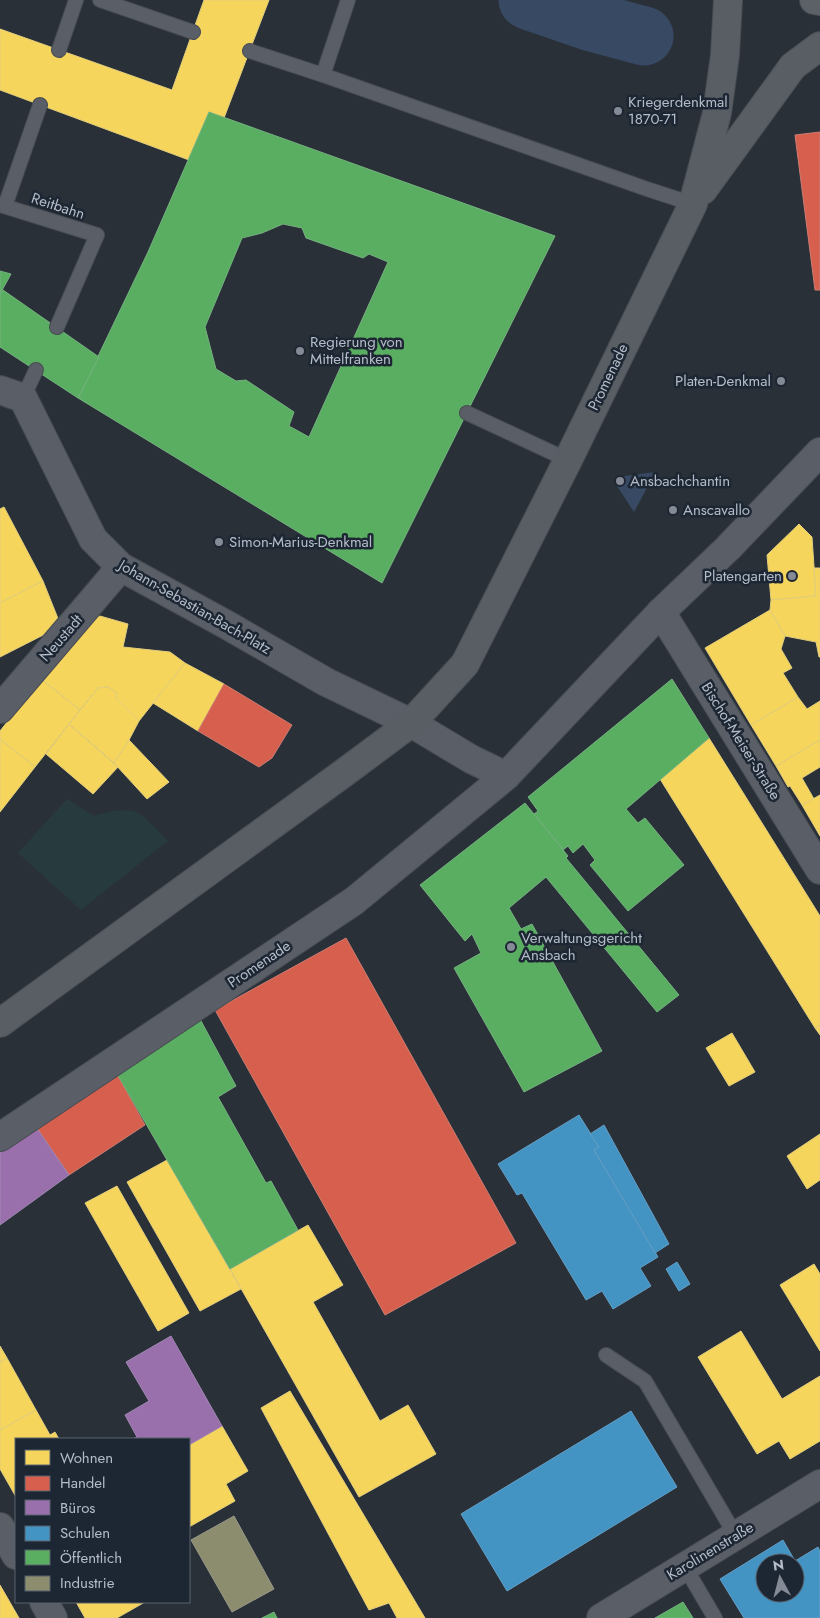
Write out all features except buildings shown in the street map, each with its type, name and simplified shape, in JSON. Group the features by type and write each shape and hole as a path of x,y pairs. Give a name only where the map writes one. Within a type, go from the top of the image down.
{"main road":[{"path":"814,0 820,0"}],"street":[{"name":"Promenade","path":"0,1022 341,775 411,722 465,664 568,460 693,204 718,113 728,0"},
{"path":"693,204 793,66 820,46"},
{"name":"Johann-Sebastian-Bach-Platz","path":"12,394 94,539 122,567 227,624 341,690 411,722"},
{"name":"Promenade","path":"0,1137 354,901 506,776 661,612 728,548 820,452"},
{"name":"Neustadt","path":"0,709 122,567"},
{"name":"Bischof-Meiser-Straße","path":"661,612 820,870"},
{"path":"411,722 471,759 506,776"},
{"name":"Karolinenstraße","path":"601,1618 820,1484"},
{"path":"0,1527 15,1553"},
{"path":"45,1603 53,1618"}],"lane":[{"path":"59,50 76,0"},
{"path":"100,0 193,32"},
{"path":"323,75 348,0"},
{"path":"250,51 693,204"},
{"path":"2,205 40,104"},
{"name":"Reitbahn","path":"2,205 97,235 57,327"},
{"path":"12,394 36,370"},
{"path":"467,414 568,460"},
{"path":"606,1354 645,1381 736,1536"},
{"path":"685,1566 715,1618"}],"green space":[{"path":"67,799 94,816 122,810 138,813 168,841 81,910 18,853"}],"water":[{"path":"655,472 634,512 615,483 618,477"}],"waterway":[{"path":"528,0 592,22 644,36"}],"place":[{"name":"Kriegerdenkmal 1870-71","path":"618,111"},
{"name":"Regierung von Mittelfranken","path":"300,351"},
{"name":"Platen-Denkmal","path":"781,381"},
{"name":"Ansbachchantin","path":"620,481"},
{"name":"Anscavallo","path":"673,510"},
{"name":"Simon-Marius-Denkmal","path":"219,542"},
{"name":"Platengarten","path":"792,576"},
{"name":"Verwaltungsgericht Ansbach","path":"511,947"}]}
